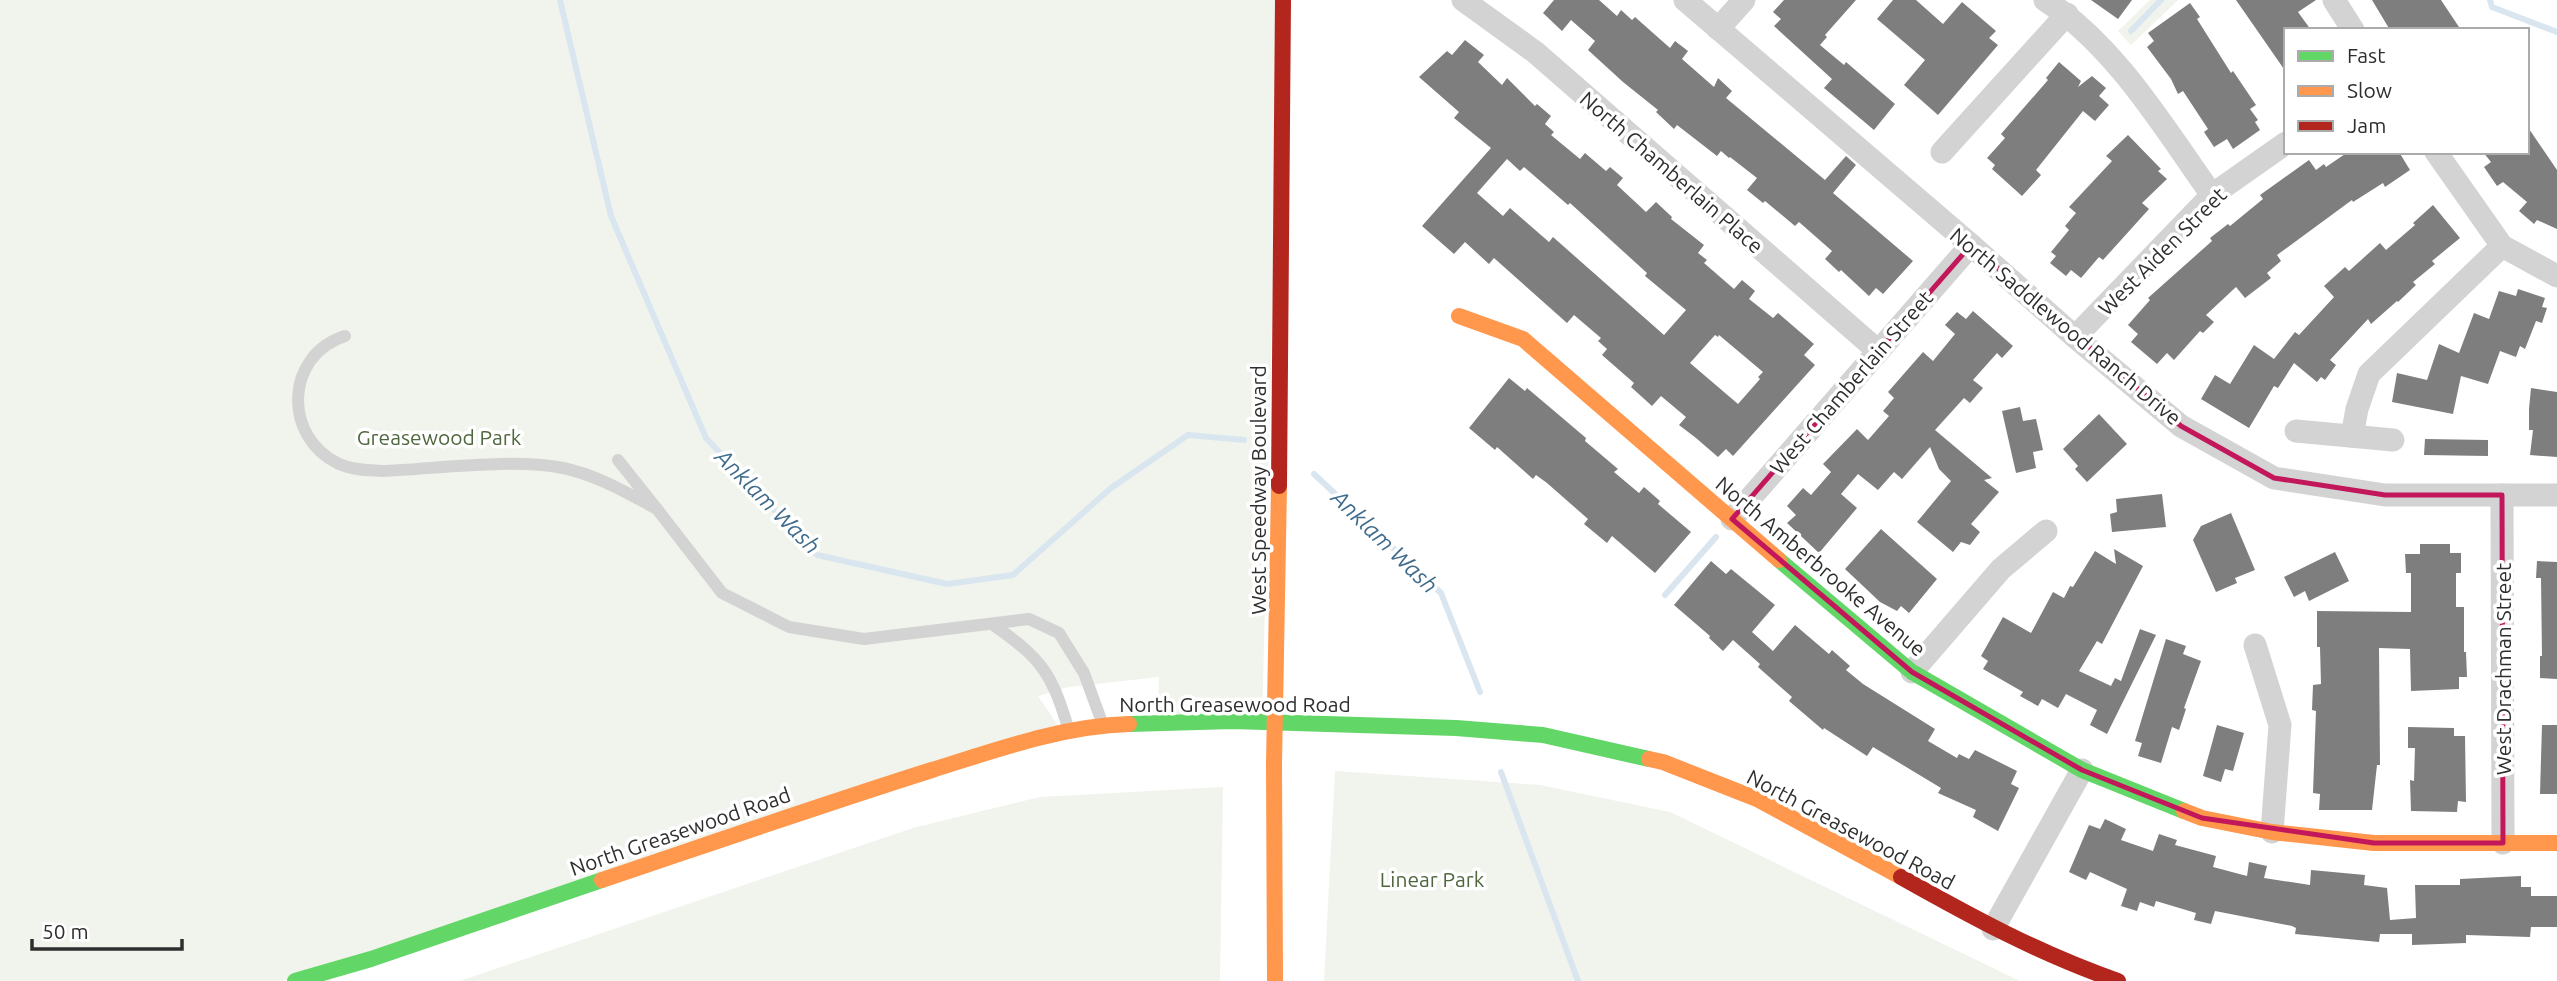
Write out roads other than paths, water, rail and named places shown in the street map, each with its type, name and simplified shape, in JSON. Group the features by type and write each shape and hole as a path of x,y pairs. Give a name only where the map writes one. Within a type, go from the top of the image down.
{"street":[{"name":"West Speedway Boulevard","path":"1275,981 1275,723 1283,0"},
{"name":"North Chamberlain Place","path":"1463,0 1535,52 1877,350"},
{"name":"North Saddlewood Ranch Drive","path":"1685,0 2181,426 2274,478 2385,495 2557,495"},
{"path":"1718,29 1744,0"},
{"path":"2045,0 2067,14 2132,81 2212,195"},
{"path":"2334,0 2352,28"},
{"path":"1942,152 2067,14"},
{"name":"West Aiden Street","path":"2075,337 2212,195 2284,144"},
{"path":"2437,154 2502,246 2557,276"},
{"name":"West Chamberlain Street","path":"1732,519 1971,245"},
{"path":"2353,436 2357,409 2369,373 2502,246"},
{"name":"North Amberbrooke Avenue","path":"1459,316 1523,339 1912,672 2081,770 2202,818 2272,832 2374,843 2557,843"},
{"path":"2296,431 2393,440"},
{"name":"West Drachman Street","path":"2502,495 2503,843"},
{"path":"1912,672 2001,569 2046,531"},
{"path":"2255,645 2280,725 2272,832"},
{"name":"North Greasewood Road","path":"295,981 384,954 859,793 1020,743 1103,725 1179,722 1456,728 1543,735 1663,762 1757,799 1822,832 2067,968 2118,981"},
{"path":"1993,929 2081,770"}],"lane":[{"path":"345,336 329,341 311,358 300,381 298,399 302,425 310,440 326,456 340,464 358,470 381,471 535,465 566,469 615,486 657,509"},
{"path":"618,460 722,593 789,627 864,639 1028,619 1059,633 1084,673 1103,725"},
{"path":"992,624 1039,661 1057,692 1069,731"}],"waterway":[{"name":"Anklam Wash","path":"560,0 611,216 706,438 817,555 947,584 1013,575 1111,488 1188,435 1244,440"},
{"path":"2131,31 2161,0"},
{"path":"2490,0 2492,7 2557,32"},
{"name":"Anklam Wash","path":"1314,474 1441,593 1480,692"},
{"path":"1665,595 1716,537"},
{"name":"Anklam Wash","path":"1501,772 1578,981"}],"park label":[{"name":"Greasewood Park","path":"439,437"},
{"name":"Linear Park","path":"1432,879"}]}
